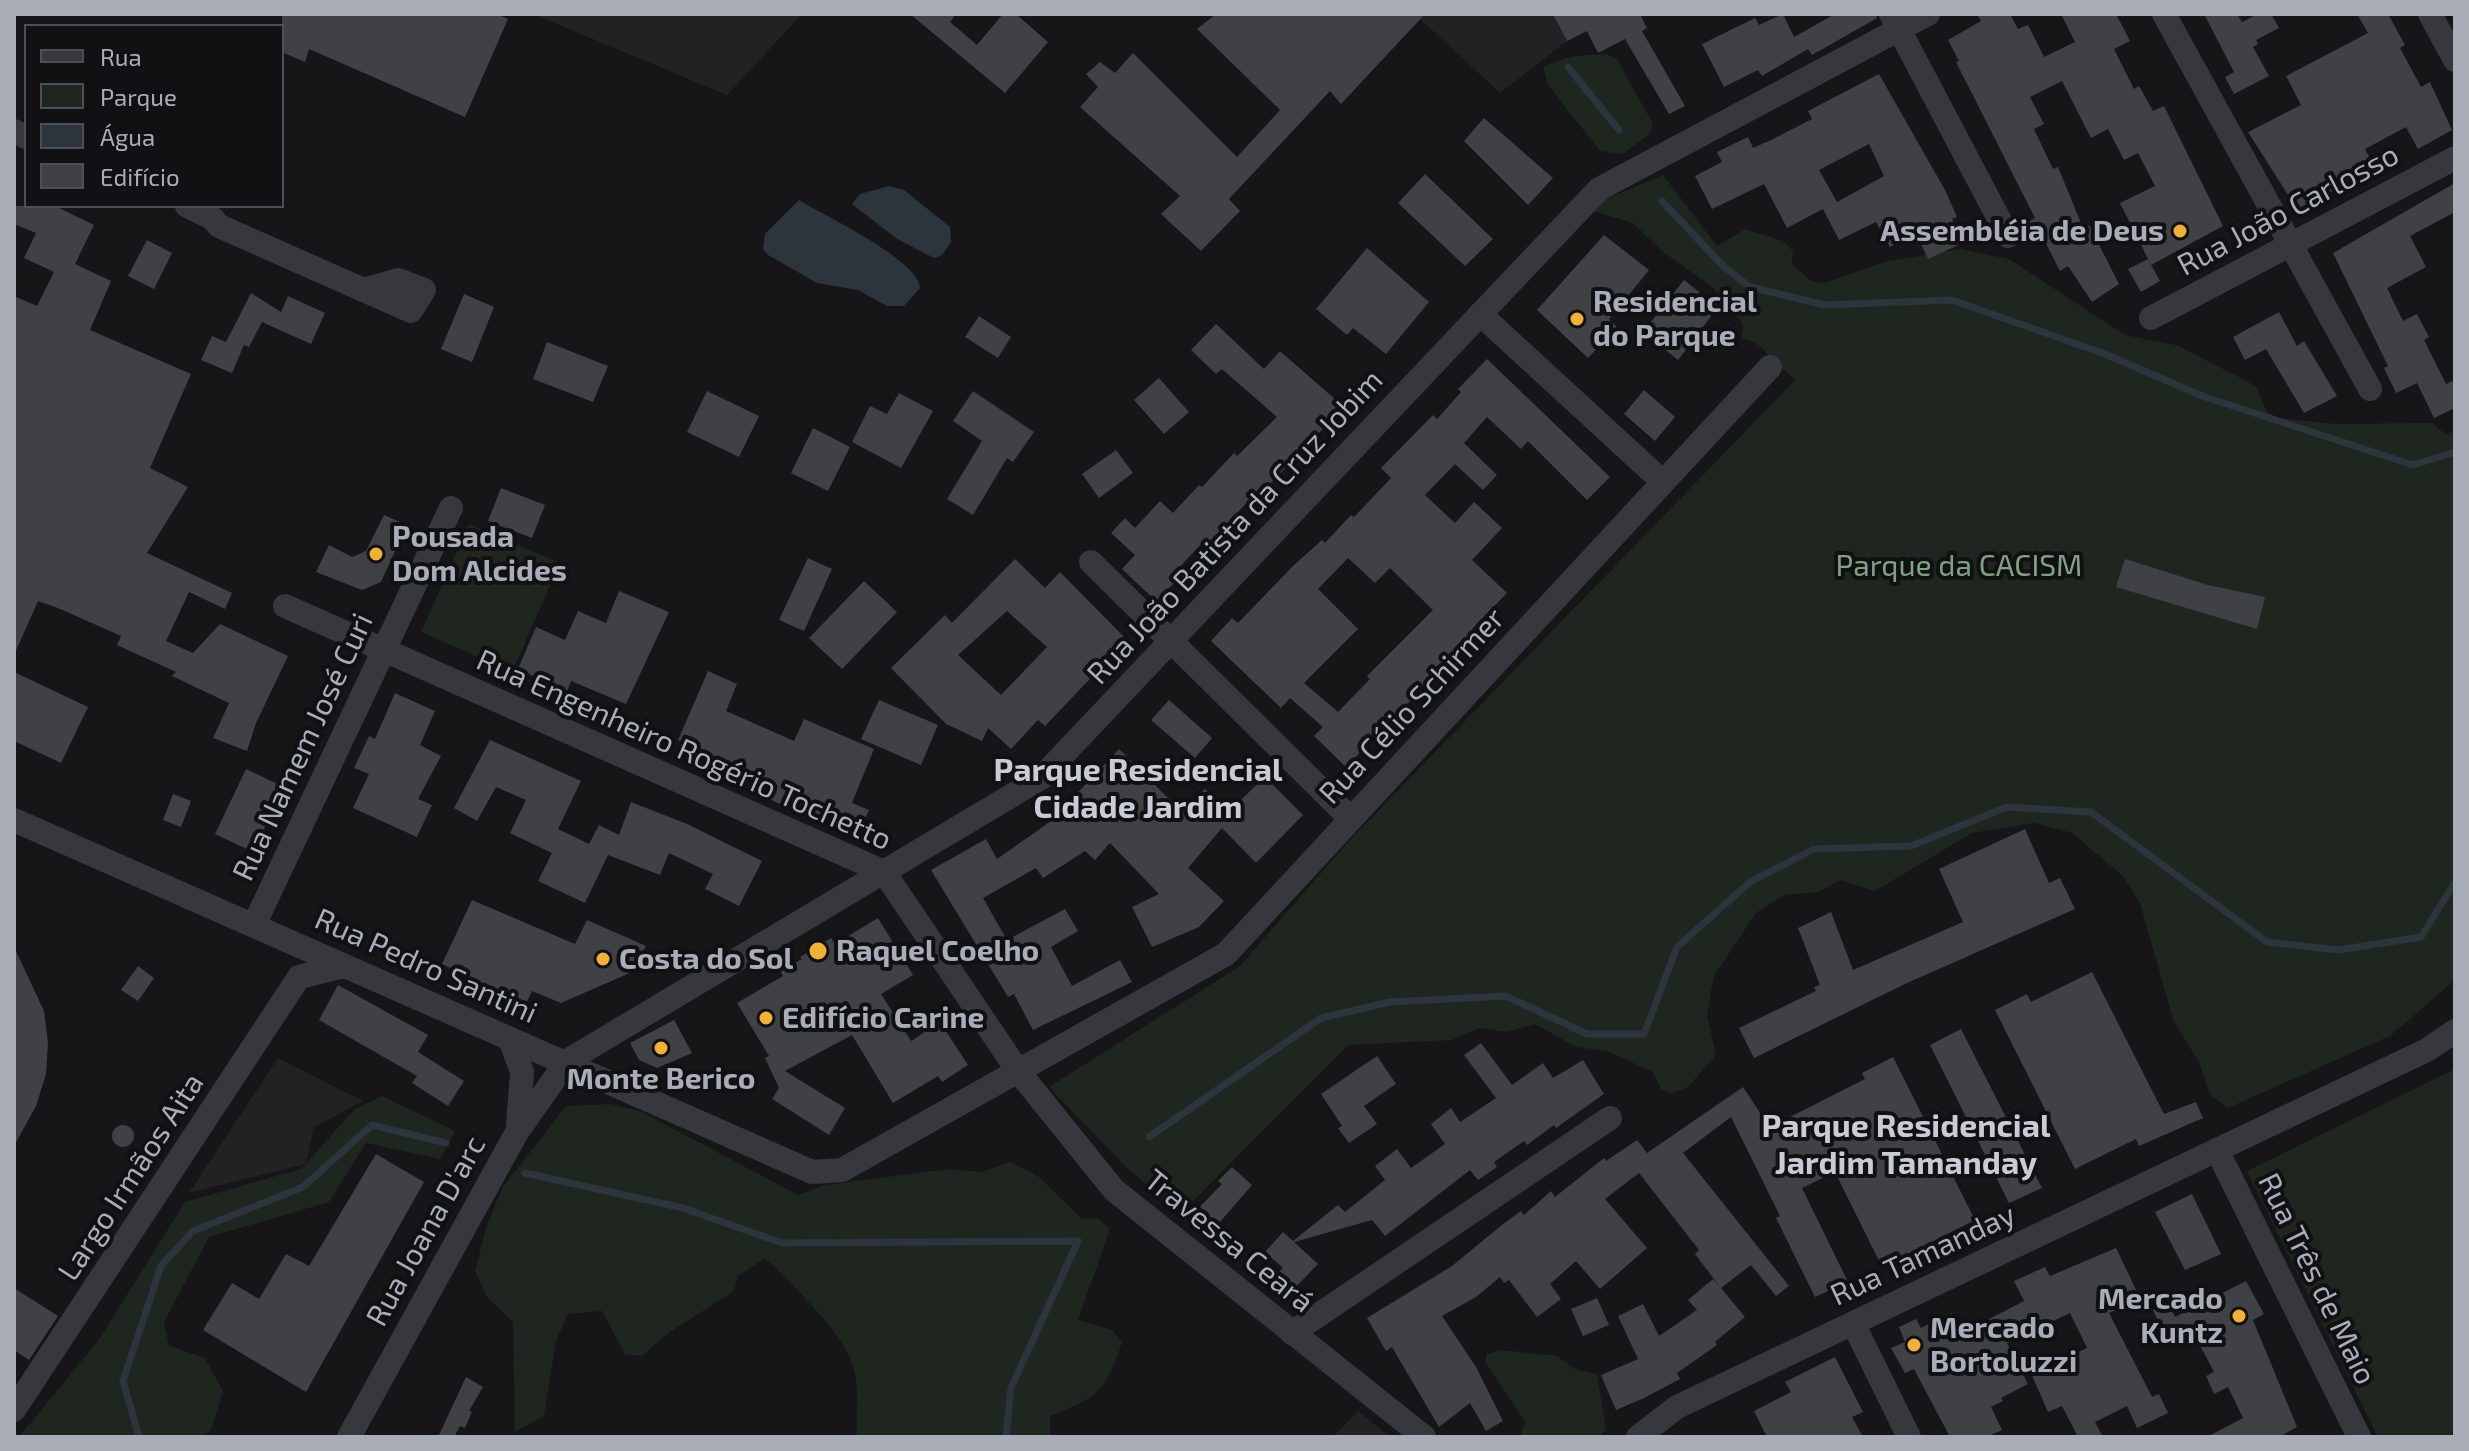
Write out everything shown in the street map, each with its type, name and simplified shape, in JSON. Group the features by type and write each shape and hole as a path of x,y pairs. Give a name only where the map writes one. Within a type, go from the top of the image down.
{"street":[{"name":"Rua João Batista da Cruz Jobim","path":"567,1061 1041,778 1599,189 1895,22 1928,14"},
{"path":"2164,14 2370,389"},
{"path":"2430,14 2455,60"},
{"path":"1895,22 2008,236"},
{"name":"Rua João Carlosso","path":"2151,318 2455,158"},
{"path":"175,208 177,213 205,226 219,226 363,290"},
{"path":"191,208 212,218 219,226"},
{"path":"1480,314 1663,482"},
{"name":"Rua Célio Schirmer","path":"812,1172 842,1170 1226,954 1770,367"},
{"name":"Rua Namem José Curi","path":"254,925 451,508"},
{"path":"1091,562 1351,819"},
{"name":"Rua Engenheiro Rogério Tochetto","path":"285,606 884,872 1018,1071"},
{"name":"Rua Pedro Santini","path":"14,820 510,1039 567,1061 812,1172"},
{"path":"289,941 299,977 344,966"},
{"name":"Largo Irmãos Aita","path":"14,1410 299,977"},
{"name":"Rua Tamanday","path":"1638,1437 1677,1407 2427,1050 2455,1031"},
{"path":"510,1039 522,1072 517,1132"},
{"name":"Rua Joana D'arc","path":"349,1437 517,1132 567,1061"},
{"name":"Travessa Ceará","path":"1018,1071 1114,1190 1424,1437"},
{"path":"1292,1333 1610,1118"},
{"name":"Rua Três de Maio","path":"2217,1150 2359,1437"},
{"path":"1853,1323 1909,1437"}],"shaded area":[{"path":"533,14 802,14 727,95"},
{"path":"1415,14 1620,14 1567,41 1500,93"},
{"path":"278,1058 363,1101 314,1127 306,1164 189,1193"},
{"path":"1358,1411 1390,1437 1333,1437"}],"green space":[{"path":"1607,54 1617,59 1653,124 1650,134 1623,154 1600,151 1548,85 1543,66 1574,56"},
{"name":"Parque da CACISM","path":"1663,175 1717,246 1745,229 1783,241 1793,251 1792,264 1811,281 1824,283 1884,262 1960,249 2009,259 2125,335 2176,345 2245,380 2256,387 2267,412 2278,418 2336,424 2431,423 2447,435 2455,429 2455,980 2390,1036 2228,1108 2210,1095 2199,1062 2174,1022 2140,903 2122,875 2072,833 2034,823 1972,833 1875,891 1840,880 1819,892 1784,895 1756,913 1714,976 1707,1014 1716,1055 1688,1087 1672,1093 1661,1089 1653,1072 1607,1051 1576,1047 1535,1024 1507,1032 1480,1028 1452,1040 1348,1045 1181,1213 1127,1168 1049,1087 1240,966 1349,841 1795,380 1755,342 1741,339 1743,324 1712,287 1662,251 1633,223 1593,211 1601,201"},
{"path":"469,524 560,563 512,672 421,632"},
{"path":"2455,1069 2455,1437 2378,1437 2247,1171"},
{"path":"382,1096 455,1131 440,1159 366,1143 329,1202 209,1237 164,1322 169,1346 205,1358 223,1391 211,1430 203,1437 19,1437 98,1341 185,1202 301,1169 354,1110"},
{"path":"611,1104 642,1112 798,1195 825,1185 949,1169 981,1172 1011,1162 1039,1177 1082,1219 1097,1218 1110,1229 1078,1320 1112,1330 1122,1342 1105,1383 1090,1398 1050,1416 1050,1437 857,1437 856,1380 846,1350 814,1308 765,1258 738,1276 734,1291 667,1334 642,1356 625,1354 602,1311 568,1314 556,1341 544,1416 515,1432 513,1322 487,1297 475,1271 486,1228 502,1188 566,1106"},
{"path":"1501,1350 1557,1356 1575,1369 1597,1374 1605,1430 1599,1437 1520,1437 1525,1422 1486,1363 1486,1354"}],"water":[{"path":"889,186 904,190 950,227 951,242 942,255 934,258 897,239 852,204 860,194"},
{"path":"799,200 888,252 916,277 920,288 904,306 887,306 858,290 817,283 768,255 763,249 765,234"}],"building":[{"path":"282,14 496,14 508,19 465,117 309,49 305,62 284,53"},
{"path":"910,14 956,14 950,22 977,45 1003,14 1016,14 1048,42 1005,93"},
{"path":"1216,14 1425,14 1341,104 1330,91 1229,199 1240,211 1201,251 1161,214 1180,196 1080,107 1098,87 1086,74 1100,62 1115,73 1133,53 1237,157 1280,110 1197,29"},
{"path":"1553,14 1640,14 1647,28 1642,31 1685,106 1669,114 1625,39 1598,53 1587,31 1567,41"},
{"path":"1783,14 1794,37 1835,14 1876,14 1877,18 1812,55 1808,49 1762,76 1758,70 1724,87 1702,44 1755,18 1759,25"},
{"path":"1977,14 2010,14 2018,29 2028,25 2044,57 2075,42 2061,14 2116,14 2130,41 2114,49 2134,89 2139,86 2153,111 2164,106 2223,226 2151,265 2120,203 2155,186 2138,153 2124,160 2108,129 2091,138 2062,81 2030,97 2044,124 2034,129 2053,169 2058,167 2083,228 2089,225 2119,284 2092,302 2068,266 2060,271 2042,236 2032,241 2024,224 2035,218 1956,62 1959,61 1948,40 1981,21"},
{"path":"2204,14 2237,14 2242,22 2258,14 2271,14 2279,28 2256,40 2258,44 2253,47 2269,76 2234,94 2225,77 2234,72"},
{"path":"2357,14 2388,14 2405,45 2400,48 2421,87 2430,82 2452,130 2418,149 2406,127 2365,149 2376,170 2297,209 2248,132 2301,105 2286,76 2368,33"},
{"path":"1879,74 1945,190 1957,217 1952,219 1963,243 1928,259 1916,233 1890,247 1876,222 1839,240 1823,209 1787,228 1764,184 1712,209 1695,176 1722,162 1717,152 1748,137 1753,148 1771,140 1812,119 1808,111","holes":["1869,144 1884,176 1837,202 1819,170"]},
{"path":"1484,118 1553,178 1528,205 1464,141"},
{"path":"1425,174 1493,239 1465,266 1398,203"},
{"path":"2455,183 2455,212 2410,236 2426,267 2387,288 2403,321 2417,314 2429,337 2424,340 2446,384 2455,380 2455,408 2434,418 2417,383 2396,393 2384,368 2388,366 2333,253"},
{"path":"14,206 24,206 59,208 94,225 75,264 111,281 90,330 191,374 150,468 188,487 147,553 232,593 225,609 189,592 166,641 193,653 220,624 288,656 256,723 247,751 213,738 229,703 172,676 176,672 117,645 121,636 58,608 38,601 14,655 14,296 37,306 54,272 24,258 36,233 14,224"},
{"path":"1604,235 1649,270 1609,319 1617,327 1588,358 1537,310"},
{"path":"147,240 172,253 154,289 128,276"},
{"path":"1367,248 1429,302 1386,354 1353,328 1347,335 1316,309"},
{"path":"2148,259 2160,281 2141,292 2128,269"},
{"path":"1684,280 1718,307 1678,360 1643,332"},
{"path":"251,293 281,312 288,296 325,313 311,344 262,322 249,347 244,345 232,373 201,360 212,336 226,342"},
{"path":"464,294 494,307 472,362 441,349"},
{"path":"2279,312 2297,346 2304,341 2337,396 2304,413 2266,349 2245,360 2233,337"},
{"path":"979,316 1011,337 998,358 965,337"},
{"path":"1216,324 1264,369 1280,351 1344,407 1270,484 1267,482 1207,544 1204,541 1175,572 1180,577 1156,601 1122,569 1135,555 1111,533 1125,518 1135,528 1160,501 1173,513 1199,485 1202,487 1234,453 1237,456 1277,417 1222,369 1216,374 1191,350"},
{"path":"547,342 608,366 593,402 533,379"},
{"path":"1487,359 1610,477 1587,500 1528,441 1521,449 1487,417 1464,443 1497,475 1483,490 1455,464 1425,495 1455,523 1474,502 1502,528 1472,560 1507,593 1472,629 1476,633 1346,767 1314,736 1323,727 1290,698 1281,708 1211,641 1232,618 1238,623 1293,566 1322,540 1325,543 1351,515 1354,517 1391,478 1381,468 1433,415 1437,419 1461,392 1458,389","holes":["1348,558 1375,583 1390,568 1433,610 1367,676 1370,679 1338,712 1304,683 1358,629 1318,589"]},
{"path":"1159,378 1189,412 1164,434 1134,400"},
{"path":"1644,390 1675,417 1655,441 1624,414"},
{"path":"707,391 759,416 739,457 687,432"},
{"path":"973,391 1034,432 1013,462 1007,458 973,515 947,499 982,441 953,421"},
{"path":"899,393 933,411 901,468 852,442 870,406 887,414"},
{"path":"813,428 850,447 828,491 791,473"},
{"path":"1116,450 1133,473 1099,498 1082,474"},
{"path":"501,488 545,505 532,538 488,521"},
{"name":"Pousada Dom Alcides","path":"384,515 407,525 381,582 362,590 316,572 329,545 352,557 366,551"},
{"path":"808,558 832,569 804,631 779,620"},
{"path":"1015,559 1045,588 1060,572 1127,640 1045,726 1038,720 1011,749 988,728 982,741 946,724 891,668 945,615 952,623","holes":["1007,611 1047,647 1001,695 958,655"]},
{"path":"2125,559 2208,585 2265,597 2257,629 2116,587"},
{"path":"864,581 897,612 842,669 809,638"},
{"path":"619,591 669,612 626,704 571,681 567,691 518,669 536,627 565,640 578,611 606,623"},
{"path":"708,671 737,684 726,711 794,741 804,719 874,749 852,803 869,810 859,834 828,821 826,825 769,799 774,787 678,740"},
{"path":"14,672 88,707 61,763 14,741"},
{"path":"395,693 435,711 420,745 441,756 418,799 432,805 417,837 353,808 369,774 354,768 369,736 375,739"},
{"path":"879,700 938,725 921,765 861,739"},
{"path":"1169,700 1212,738 1195,758 1151,720"},
{"path":"490,740 581,781 558,829 589,844 599,825 619,835 631,802 687,824 762,861 739,906 705,889 713,874 669,853 660,875 608,855 585,903 538,881 552,853 510,833 526,800 496,787 477,821 454,808"},
{"path":"1119,749 1167,797 1185,809 1205,789 1228,812 1265,777 1303,815 1256,863 1222,828 1188,868 1224,901 1199,927 1152,947 1132,907 1159,894 1110,843 1095,860 1085,851 1043,878 1036,868 983,898 1007,940 1065,909 1078,931 1051,947 1072,986 1120,960 1132,982 1033,1030 1014,994 1008,997 931,870 986,839 997,859 1071,807 1067,804"},
{"path":"246,769 284,787 253,852 215,834"},
{"path":"173,794 191,801 181,827 163,820"},
{"path":"2025,829 2049,883 2060,878 2075,909 1907,983 1754,1058 1739,1028 1816,991 1814,987 1820,985 1798,928 1831,912 1853,970 1963,922 1939,869"},
{"path":"472,900 575,944 587,920 646,946 632,972 561,1003 532,991 526,1004 442,964"},
{"path":"878,918 913,975 881,994 911,1041 940,1022 968,1065 942,1082 938,1076 893,1103 852,1035 785,1071 845,1108 829,1135 772,1099 779,1088 765,1058 769,1056 737,1003 783,976 780,971 831,938 835,944"},
{"path":"14,947 44,1011 48,1043 46,1074 36,1106 14,1146"},
{"path":"138,966 154,978 138,1001 121,990"},
{"path":"2092,972 2164,1114 2196,1102 2203,1118 2139,1146 2136,1139 2075,1169 1995,1010 2027,994 2031,1002"},
{"path":"338,985 428,1035 418,1052 464,1081 448,1106 412,1083 417,1076 319,1020"},
{"name":"Monte Berico","path":"674,1020 692,1053 657,1068 639,1060 630,1043"},
{"path":"1961,1029 2042,1188 2009,1203 1930,1045"},
{"path":"1481,1043 1512,1085 1543,1063 1553,1078 1583,1060 1604,1094 1556,1128 1554,1125 1527,1145 1524,1141 1494,1162 1497,1167 1478,1180 1470,1170 1385,1236 1372,1220 1294,1242 1318,1264 1287,1296 1271,1280 1283,1268 1265,1252 1283,1232 1293,1241 1338,1205 1345,1212 1385,1180 1375,1166 1397,1149 1411,1168 1445,1144 1431,1124 1451,1108 1460,1122 1496,1098 1464,1055"},
{"path":"1377,1056 1396,1084 1364,1106 1377,1124 1349,1143 1321,1094"},
{"path":"1893,1057 1975,1220 1882,1267 1835,1172 1802,1188 1848,1282 1815,1297 1776,1218 1780,1216 1731,1117 1683,1153 1789,1286 1776,1296 1751,1265 1721,1288 1745,1317 1715,1342 1717,1345 1677,1373 1680,1379 1644,1398 1616,1410 1601,1375 1638,1359 1618,1316 1643,1304 1659,1336 1697,1310 1688,1300 1713,1279 1720,1287 1695,1254 1699,1250 1639,1173 1605,1199 1647,1248 1600,1289 1576,1261 1550,1284 1561,1299 1537,1317 1509,1280 1504,1283 1500,1277 1476,1297 1442,1316 1476,1367 1503,1421 1486,1431 1470,1403 1439,1427 1392,1347 1386,1351 1367,1318 1452,1266 1521,1211 1524,1215 1551,1191 1555,1197 1604,1158 1606,1161 1637,1140 1647,1153 1743,1087 1765,1120 1770,1117 1774,1125 1865,1079 1862,1073"},
{"path":"123,1125 131,1128 134,1136 131,1144 123,1147 115,1144 112,1136 115,1128"},
{"path":"376,1154 424,1182 306,1392 203,1330 232,1283 259,1299 286,1254 309,1266"},
{"path":"1232,1167 1252,1185 1207,1237 1188,1219 1222,1184 1218,1181"},
{"path":"2192,1194 2221,1254 2185,1270 2155,1212"},
{"path":"2116,1248 2140,1298 2109,1313 2152,1397 2159,1394 2168,1413 2137,1428 2127,1406 2095,1422 2103,1437 2078,1437 2062,1406 2048,1412 2031,1373 2087,1348 2070,1313 2007,1343 2028,1384 1991,1407 2002,1430 1987,1437 1950,1437 1914,1369 1905,1373 1891,1348 1905,1342 1899,1327 1916,1319 1921,1328 1952,1313 1962,1333 2024,1301 2014,1281 2045,1267 2050,1276"},
{"path":"2246,1281 2264,1314 2253,1320 2297,1427 2279,1437 2207,1437 2243,1418 2228,1387 2214,1394 2206,1376 2214,1372 2192,1330 2167,1341 2153,1310 2169,1303 2175,1317"},
{"path":"14,1288 58,1316 29,1360 14,1350"},
{"path":"1597,1298 1609,1325 1583,1336 1571,1309"},
{"path":"1835,1357 1863,1412 1852,1417 1863,1437 1767,1437 1754,1411 1791,1392 1785,1382"},
{"path":"466,1377 483,1387 469,1411 472,1412 465,1428 460,1426 454,1437 438,1437"}],"waterway":[{"path":"1568,67 1619,130"},
{"path":"1662,201 1723,266 1750,287 1825,305 1952,300 2105,354 2202,396 2413,465 2455,452"},
{"path":"1149,1137 1321,1018 1390,1002 1506,996 1587,1034 1644,1034 1677,947 1750,882 1814,849 1911,846 2007,807 2091,812 2267,942 2339,950 2421,937 2455,882"},
{"path":"139,1437 123,1381 161,1266 193,1231 303,1187 372,1125 446,1143"},
{"path":"525,1173 683,1208 782,1243 1078,1241 1011,1388 1006,1437"}],"place":[{"name":"Assembléia de Deus","path":"2180,231"},
{"name":"Residencial do Parque","path":"1577,319"},
{"name":"Pousada Dom Alcides","path":"376,554"},
{"name":"Raquel Coelho","path":"818,951"},
{"name":"Costa do Sol","path":"603,959"},
{"name":"Edifício Carine","path":"766,1018"},
{"name":"Monte Berico","path":"661,1048"},
{"name":"Mercado Kuntz","path":"2239,1316"},
{"name":"Mercado Bortoluzzi","path":"1914,1345"}],"district":[{"name":"Parque Residencial Cidade Jardim","path":"1138,788"},
{"name":"Parque Residencial Jardim Tamanday","path":"1906,1144"}]}
